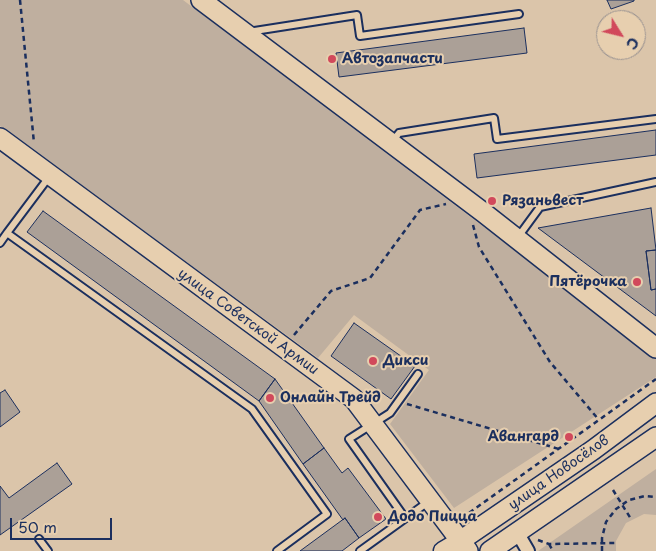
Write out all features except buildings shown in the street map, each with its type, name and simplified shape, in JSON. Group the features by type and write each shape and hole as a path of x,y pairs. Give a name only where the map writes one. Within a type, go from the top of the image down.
{"main road":[{"path":"201,0 517,238 656,348"},
{"name":"улица Советской Армии","path":"0,138 354,399 459,540"},
{"name":"улица Новосёлов","path":"443,551 593,450 656,403"},
{"name":"улица Новосёлов","path":"490,551 656,437"}],"street":[{"path":"517,532 528,551"}],"lane":[{"path":"244,32 357,15 360,36 518,14"},
{"path":"391,143 399,133 494,118 497,139 656,119"},
{"path":"0,243 43,170"},
{"path":"517,238 540,207 656,182"},
{"path":"7,233 252,409 327,514 277,551"},
{"path":"405,518 349,439 390,413 418,374"},
{"path":"360,551 429,501"},
{"path":"39,539 48,551"}],"path":[{"path":"20,0 43,170"},
{"path":"283,347 331,291 370,278 420,210 467,200 479,247 550,362 599,420"},
{"path":"459,540 559,449 656,379"},
{"path":"398,401 559,449"},
{"path":"613,490 631,519"},
{"path":"602,551 606,522 616,509 629,500 645,496 656,497"},
{"path":"538,540 549,544 616,543"},
{"path":"549,544 554,551"}],"shaded area":[{"path":"0,0 183,0 656,357 656,377 454,508 390,424 429,370 354,315 318,358 0,126"},
{"path":"656,469 656,515 644,514 626,523 616,541 616,551 538,551"}],"place":[{"name":"Автозапчасти","path":"332,59"},
{"name":"Рязаньвест","path":"492,201"},
{"name":"Пятёрочка","path":"637,282"},
{"name":"Дикси","path":"373,361"},
{"name":"Онлайн Трейд","path":"270,398"},
{"name":"Авангард","path":"569,437"},
{"name":"Додо Пицца","path":"378,517"}]}
